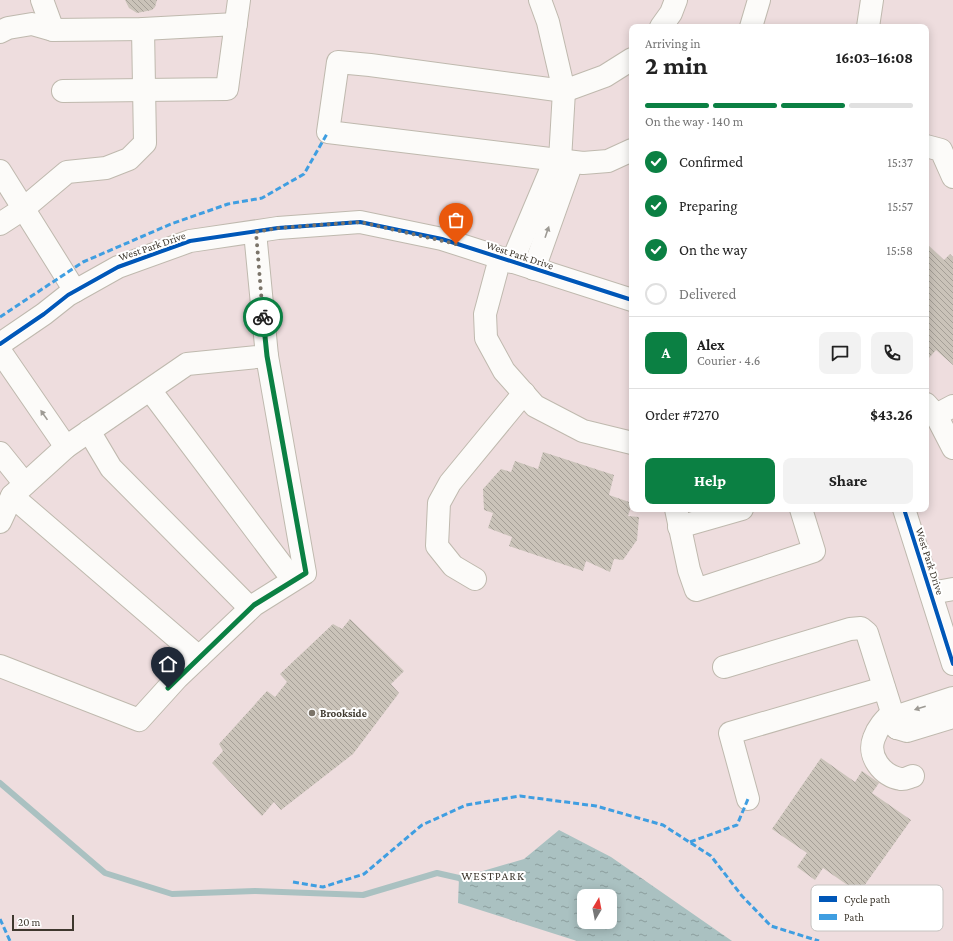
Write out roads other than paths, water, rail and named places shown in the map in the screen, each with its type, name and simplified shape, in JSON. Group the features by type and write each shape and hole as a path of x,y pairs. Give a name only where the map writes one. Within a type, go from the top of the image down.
{"street":[{"path":"42,0 53,30"},
{"path":"63,91 227,89 239,0"},
{"path":"534,269 562,160 564,91 548,22 540,0"},
{"path":"663,24 671,13 676,0"},
{"path":"752,24 759,0"},
{"path":"868,24 872,0"},
{"path":"0,32 8,28 32,24 53,30 144,29 236,24"},
{"path":"0,224 23,209 67,172 106,168 131,158 145,143 144,29"},
{"path":"629,61 605,76 564,91 338,62 329,114 328,132 583,163 608,161 629,151"},
{"path":"929,147 941,150 953,177"},
{"path":"562,160 506,260 485,314 486,338 504,371 535,406 583,431 629,443"},
{"path":"0,171 75,291"},
{"name":"West Park Drive","path":"0,344 75,291 118,267 190,242 278,228 360,222 442,239 629,299"},
{"path":"0,666 139,720 199,657 250,608 306,573 267,356 256,232"},
{"path":"0,352 66,447"},
{"path":"0,522 19,490 66,447 187,364 267,356"},
{"path":"150,390 293,580"},
{"path":"474,579 453,566 438,546 439,503 450,483 524,393"},
{"path":"938,408 953,448"},
{"path":"90,431 111,468 250,608"},
{"path":"0,453 19,490 199,657"},
{"path":"721,512 678,518 689,570 696,590 814,551 802,512"},
{"name":"West Park Drive","path":"905,512 953,664"},
{"path":"931,593 953,589"},
{"path":"724,667 850,629 861,628 867,633 895,721 907,732 953,717"},
{"path":"748,798 730,733 884,688"},
{"path":"913,776 902,780 887,775 879,767 874,755 873,740 876,732 880,725 895,721 901,715 953,698"}],"water":[{"path":"559,830 611,857 732,941 577,941 458,903 459,878 524,859"}],"waterway":[{"path":"0,783 105,873 172,894 255,891 363,895 437,873 459,878 465,882"}],"place":[{"name":"Brookside","path":"312,713"}],"district":[{"name":"WESTPARK","path":"493,876"}]}
